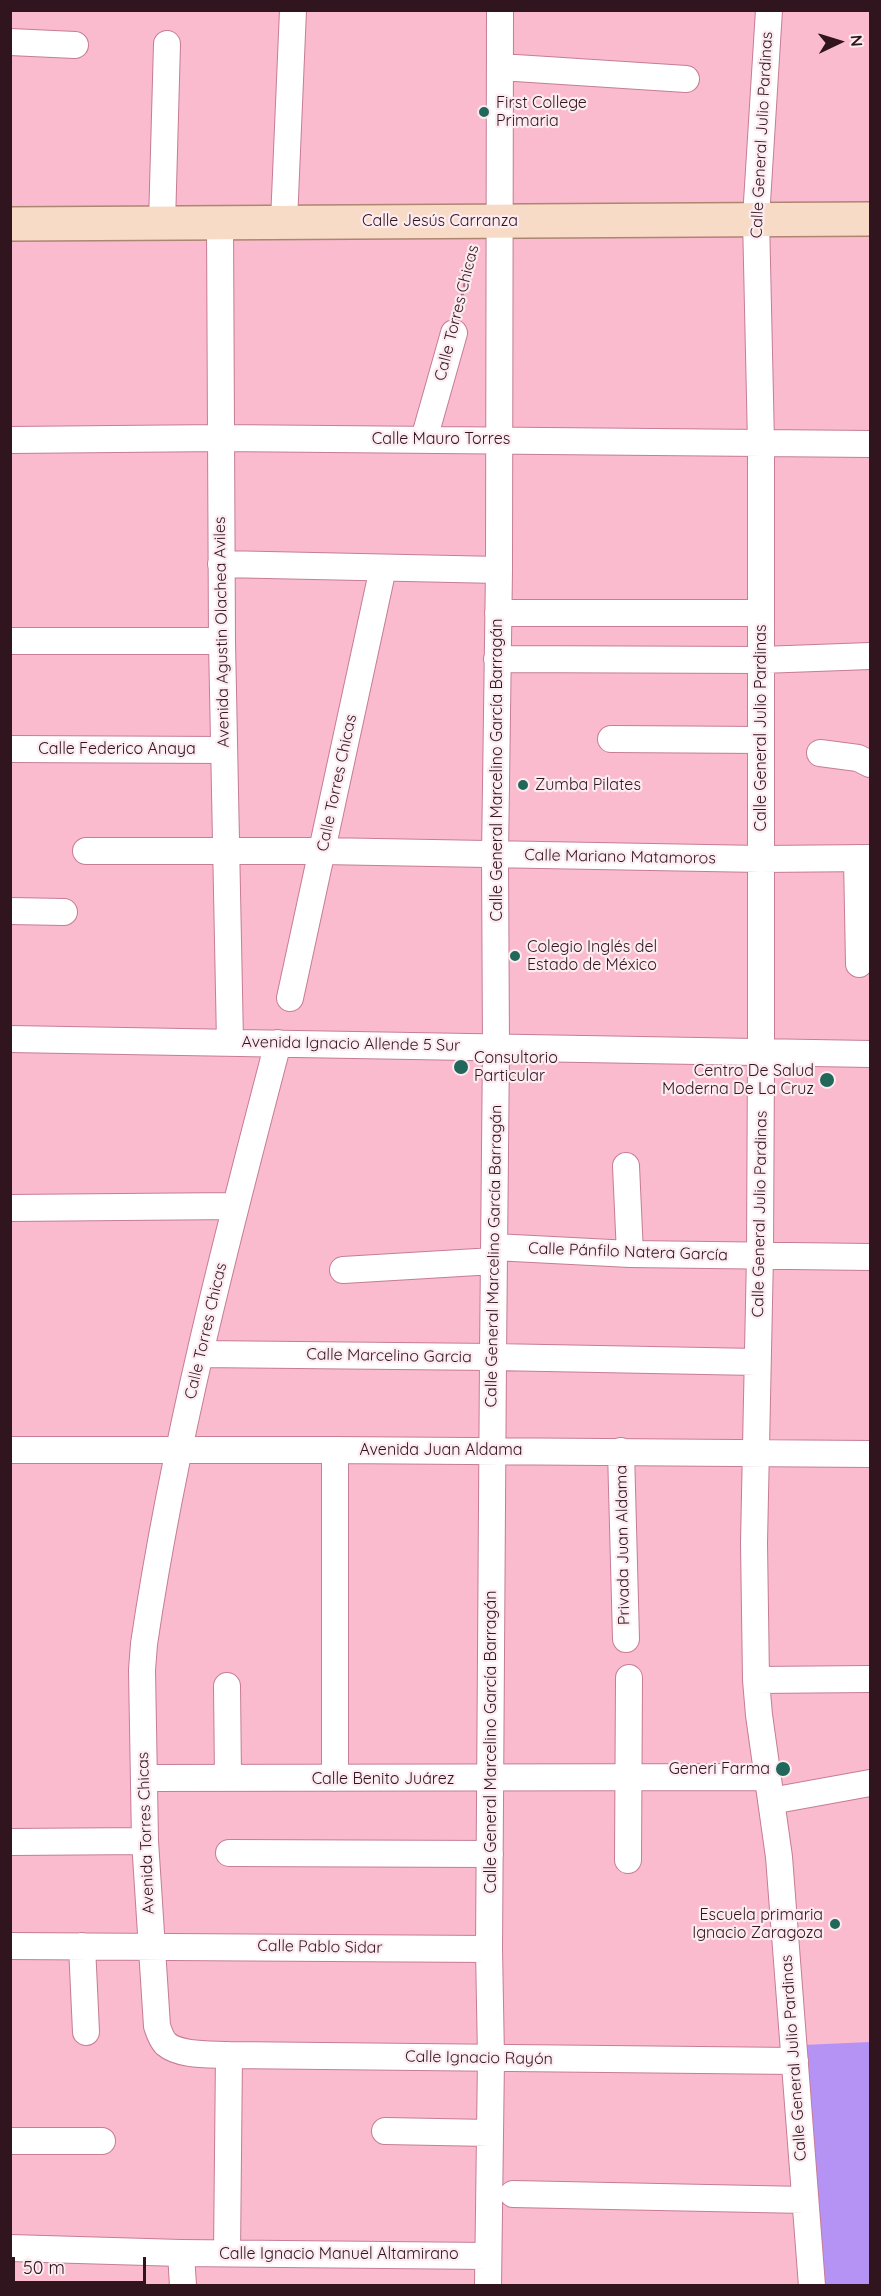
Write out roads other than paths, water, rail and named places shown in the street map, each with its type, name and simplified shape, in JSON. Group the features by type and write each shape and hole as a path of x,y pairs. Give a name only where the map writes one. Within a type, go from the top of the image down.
{"main road":[{"name":"Calle Jesús Carranza","path":"10,224 870,219"}],"street":[{"path":"284,221 293,10"},
{"name":"Calle General Marcelino García Barragán","path":"488,2286 496,1047 495,856 499,570 498,440 489,221 500,67 500,10"},
{"name":"Calle General Julio Pardinas","path":"769,10 756,218 761,443 761,1052 760,1255 755,1454 756,1680 779,1857 812,2286"},
{"path":"10,42 75,45"},
{"path":"162,223 167,44"},
{"path":"500,67 686,79"},
{"name":"Avenida Agustin Olachea Aviles","path":"220,223 223,750 230,1042"},
{"name":"Calle Torres Chicas","path":"424,439 454,333"},
{"name":"Calle Mauro Torres","path":"10,440 221,438 870,444"},
{"path":"221,564 499,570"},
{"name":"Calle Torres Chicas","path":"290,998 383,568"},
{"path":"498,613 761,613"},
{"path":"10,641 222,641"},
{"path":"497,658 760,660 870,656"},
{"path":"611,739 760,740"},
{"name":"Calle Federico Anaya","path":"10,749 223,750"},
{"path":"820,753 858,758 870,764"},
{"name":"Calle Mariano Matamoros","path":"86,851 322,851 761,860 864,858"},
{"path":"859,964 864,858"},
{"path":"10,911 64,912"},
{"name":"Avenida Ignacio Allende 5 Sur","path":"10,1039 870,1054"},
{"name":"Calle Torres Chicas","path":"147,1620 201,1354 235,1206 278,1044"},
{"path":"626,1166 630,1254"},
{"path":"10,1208 235,1206"},
{"name":"Calle Pánfilo Natera García","path":"343,1270 494,1254 870,1257"},
{"name":"Calle Marcelino Garcia","path":"201,1354 757,1362"},
{"path":"334,1449 335,1779"},
{"name":"Avenida Juan Aldama","path":"10,1450 334,1449 870,1454"},
{"name":"Privada Juan Aldama","path":"621,1451 626,1640"},
{"name":"Avenida Torres Chicas","path":"147,1620 142,1670 145,1841 157,2026 165,2043"},
{"path":"628,1860 629,1678"},
{"path":"756,1680 870,1679"},
{"path":"227,1686 228,1778"},
{"name":"Calle Benito Juárez","path":"144,1778 628,1778 769,1789 870,1783"},
{"path":"10,1842 145,1841"},
{"path":"230,1853 490,1854"},
{"name":"Calle Pablo Sidar","path":"10,1946 489,1949"},
{"path":"82,1946 86,2032"},
{"name":"Calle Ignacio Rayón","path":"165,2043 187,2052 229,2055 795,2061"},
{"path":"227,2253 229,2055"},
{"path":"385,2131 490,2133"},
{"path":"10,2140 102,2141"},
{"path":"513,2194 805,2200"},
{"name":"Calle Ignacio Manuel Altamirano","path":"10,2248 182,2253 488,2256"},
{"path":"182,2253 183,2286"}],"place":[{"name":"First College Primaria","path":"484,112"},
{"name":"Zumba Pilates","path":"523,785"},
{"name":"Colegio Inglés del Estado de México","path":"515,956"},
{"name":"Consultorio Particular","path":"461,1067"},
{"name":"Centro De Salud Moderna De La Cruz","path":"827,1080"},
{"name":"Generi Farma","path":"783,1769"},
{"name":"Escuela primaria Ignacio Zaragoza","path":"835,1924"}]}
